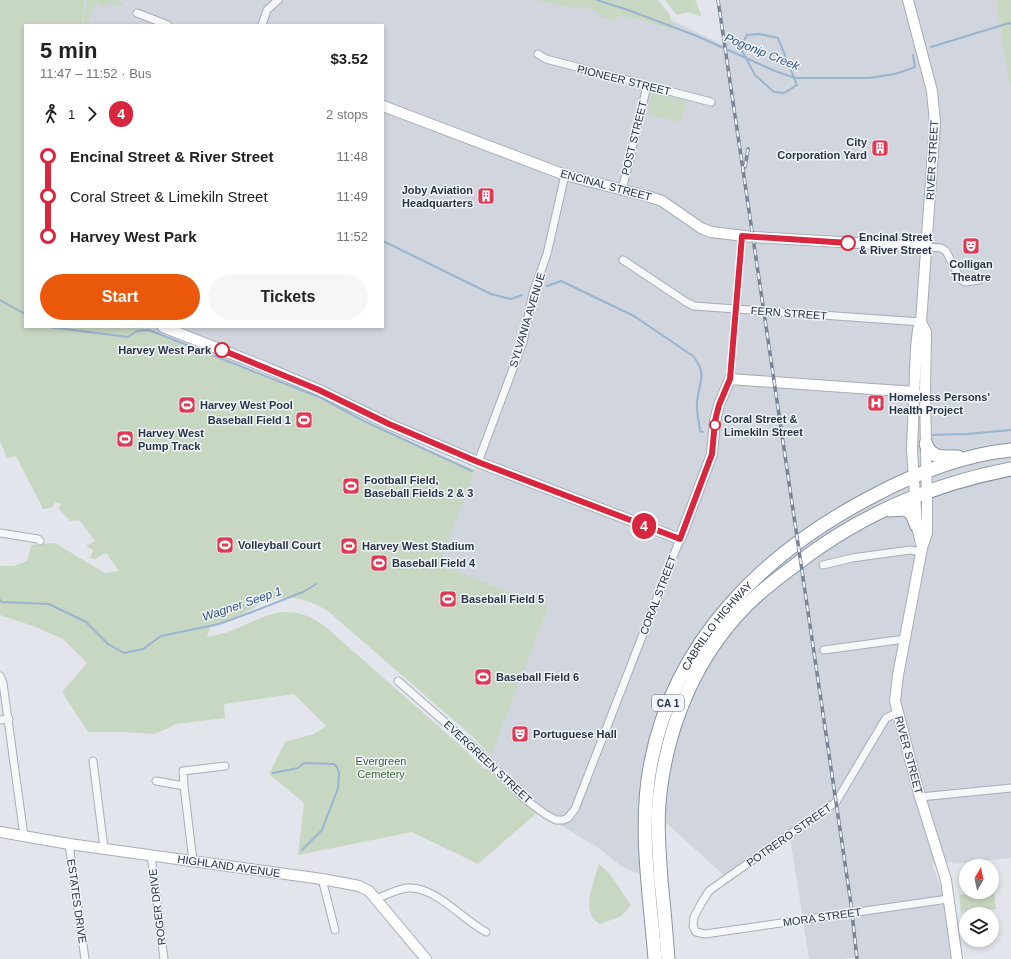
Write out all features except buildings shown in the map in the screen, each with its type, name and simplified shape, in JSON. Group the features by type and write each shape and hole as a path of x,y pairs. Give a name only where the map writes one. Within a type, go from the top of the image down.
{"highway":[{"path":"926,444 928,449 936,456 974,457"},
{"name":"CABRILLO HIGHWAY","path":"655,959 646,844 646,797 651,763 657,737 670,699 681,675 702,640 726,608 754,579 812,532 840,514 887,489 927,471 974,457 1011,450"},
{"name":"CABRILLO HIGHWAY","path":"668,959 658,841 659,801 662,774 679,710 703,662 718,640 734,619 752,600 820,546 853,525 878,512 921,494 977,476 1011,468"},
{"path":"878,512 906,509 914,516 917,526"}],"street":[{"path":"262,24 267,10 278,0"},
{"name":"RIVER STREET","path":"908,0 932,91 935,123 921,322 918,330 912,450 914,476 921,494 927,533 921,550 895,701 920,797 946,880 957,959"},
{"path":"137,13 165,24"},
{"name":"PIONEER STREET","path":"538,54 546,59 711,102"},
{"name":"POST STREET","path":"622,190 646,86"},
{"name":"ENCINAL STREET","path":"384,106 565,176 662,201 701,228 711,232 742,236 926,247"},
{"name":"SYLVANIA AVENUE","path":"478,462 523,342 533,293 548,254 565,176"},
{"path":"742,236 730,379 915,392"},
{"path":"926,247 941,248 946,250 961,280 966,282 979,280"},
{"name":"FERN STREET","path":"623,260 694,306 921,322"},
{"name":"RIVER STREET","path":"921,322 926,332 925,392 927,471 921,494 917,526 921,550"},
{"path":"166,328 319,390 389,424 478,462 680,539"},
{"name":"CORAL STREET","path":"563,820 568,818 575,809 680,539 712,454 715,421 719,405 730,379"},
{"path":"656,530 668,531 674,529 689,515"},
{"path":"0,533 38,539 40,541"},
{"path":"823,565 852,558 910,550 921,550"},
{"path":"824,650 905,639"},
{"path":"0,676 3,683 9,719 24,836"},
{"name":"EVERGREEN STREET","path":"398,681 479,752 525,799 545,814 556,820 563,820"},
{"name":"POTRERO STREET","path":"696,932 693,926 694,917 709,891 836,802 886,718 897,712"},
{"path":"0,720 9,719"},
{"path":"93,761 104,848"},
{"path":"193,861 183,771 225,766"},
{"path":"156,781 184,786"},
{"path":"920,797 1011,788"},
{"name":"HIGHLAND AVENUE","path":"0,832 69,844 359,886 369,891 426,959"},
{"name":"ESTATES DRIVE","path":"69,844 85,959"},
{"name":"ROGER DRIVE","path":"151,855 164,959"},
{"path":"322,880 335,930"},
{"path":"376,899 398,890 409,888 419,889 441,900 486,932"},
{"name":"MORA STREET","path":"696,932 705,934 948,899"}],"shaded area":[{"path":"85,0 630,0 725,46 719,0 996,0 1011,87 1011,858 959,859 959,863 953,864 952,862 932,864 950,913 958,952 962,959 857,959 857,957 843,959 809,959 790,837 729,880 652,810 652,843 655,881 621,866 597,847 534,809 488,762 548,607 438,565 478,461 249,368 144,328 384,328 384,24 82,24"}],"green space":[{"name":"Harvey West Park","path":"0,0 85,0 82,24 24,24 24,328 144,328 303,391 406,441 475,470 439,565 548,607 491,756 473,737 329,612 315,604 290,598 274,599 264,602 245,613 210,628 207,637 239,628 266,616 280,613 294,613 310,617 327,628 463,748 485,770 488,762 538,812 478,864 412,832 298,855 304,803 269,774 285,742 314,734 326,726 294,694 224,704 225,718 176,724 154,734 88,732 62,692 87,663 63,639 33,626 0,615 0,566 14,566 27,561 31,545 55,543 105,573 119,571 106,553 95,559 90,558 93,550 86,546 95,541 79,520 70,521 58,508 62,504 56,502 51,508 43,509 16,456 7,458 0,441"},
{"path":"87,0 117,0 123,4 121,6 109,3 106,7 96,3 87,24 83,24"},
{"path":"536,0 658,0 670,15 674,30 620,15 615,21 602,17 589,8 567,7"},
{"path":"665,0 695,0 702,17 688,12 677,15"},
{"path":"996,0 1011,0 1011,87 1009,81"},
{"path":"652,93 686,101 681,122 647,114"},
{"path":"599,864 610,874 631,905 622,916 600,924 590,913 589,905"},
{"path":"959,899 995,899 996,907 960,907"}],"waterway":[{"name":"Pogonip Creek","path":"597,0 697,36 775,71 795,78 869,78 895,74 915,67 913,55"},
{"name":"Pogonip Creek","path":"931,47 1009,23 1011,24"},
{"path":"759,34 778,38 797,85 784,93 774,92 755,75 740,47 747,35 759,34"},
{"path":"384,241 491,294 511,299 522,295"},
{"path":"547,286 561,281 634,316 693,356 698,363 701,373 697,412 700,431 703,432"},
{"path":"0,300 24,313"},
{"path":"57,328 128,337 137,331 149,330 321,398 364,421 472,471"},
{"path":"929,435 967,434 1011,430"},
{"name":"Wagner Seep 1","path":"0,600 2,602 49,604 86,622 108,644 124,653 143,649 161,636 219,624 303,592 316,584"},
{"path":"273,773 298,768 304,763 334,764 337,767 339,773 338,788 322,830 302,850"}],"railway":[{"path":"718,0 851,904 857,959"},
{"path":"745,167 748,149"}],"bus line":[{"name":"4","path":"222,350 319,390 389,424 478,462 680,539 712,454 715,421 719,405 730,379 742,236 848,243"}],"place":[{"name":"City Corporation Yard","path":"880,148"},
{"name":"Joby Aviation Headquarters","path":"486,196"},
{"name":"Encinal Street & River Street","path":"848,243"},
{"name":"Colligan Theatre","path":"971,246"},
{"name":"Harvey West Park","path":"222,350"},
{"name":"Homeless Persons' Health Project","path":"876,403"},
{"name":"Harvey West Pool","path":"187,405"},
{"name":"Baseball Field 1","path":"304,420"},
{"name":"Coral Street & Limekiln Street","path":"715,425"},
{"name":"Harvey West Pump Track","path":"125,439"},
{"name":"Football Field, Baseball Fields 2 & 3","path":"351,486"},
{"name":"Volleyball Court","path":"225,545"},
{"name":"Harvey West Stadium","path":"349,546"},
{"name":"Baseball Field 4","path":"379,563"},
{"name":"Baseball Field 5","path":"448,599"},
{"name":"Baseball Field 6","path":"483,677"},
{"name":"Portuguese Hall","path":"520,734"}],"park label":[{"name":"Evergreen Cemetery","path":"381,767"}]}
